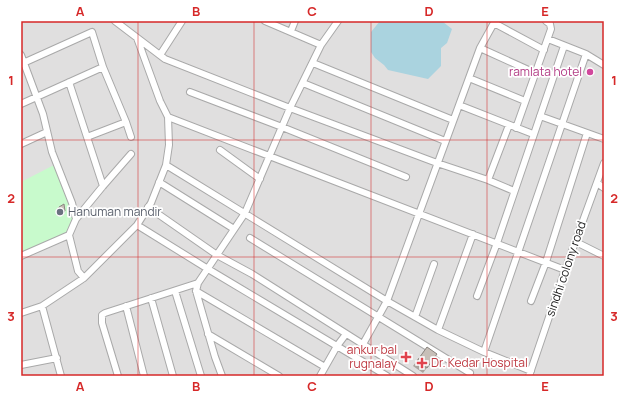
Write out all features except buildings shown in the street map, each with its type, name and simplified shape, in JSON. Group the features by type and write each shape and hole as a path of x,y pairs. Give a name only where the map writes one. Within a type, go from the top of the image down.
{"street":[{"path":"115,21 165,59 437,164 488,180 514,191"},
{"path":"160,55 182,21"},
{"path":"265,21 321,45"},
{"path":"291,31 296,21"},
{"path":"222,376 196,291 198,283 245,213 290,108 321,45 338,21"},
{"path":"516,128 548,39 551,26 546,21"},
{"path":"363,344 387,301 480,48 494,22 544,50"},
{"path":"22,63 92,32 103,67 131,137"},
{"path":"21,313 42,306 84,278 137,225 148,207 159,182 166,165 169,145 168,117 160,101 137,38"},
{"path":"548,39 586,54 604,65"},
{"path":"477,296 497,243 564,46"},
{"path":"480,48 535,73"},
{"path":"484,352 586,54"},
{"path":"21,55 22,63 43,114 52,152 72,203 76,219"},
{"path":"313,63 453,120"},
{"path":"21,104 103,67"},
{"path":"469,78 525,101"},
{"path":"69,82 103,186"},
{"path":"303,83 446,141"},
{"path":"190,92 406,177"},
{"path":"459,105 533,134"},
{"path":"540,116 604,139"},
{"path":"168,117 270,155 565,270"},
{"path":"87,137 126,122"},
{"path":"488,180 509,125"},
{"path":"21,144 47,132"},
{"path":"531,302 546,262 588,133"},
{"path":"220,150 260,179"},
{"path":"84,278 78,271 69,235 76,219 131,154"},
{"name":"sindhi colony road","path":"530,373 565,270 604,163"},
{"path":"166,165 387,301 438,330 530,373"},
{"path":"159,182 234,229"},
{"path":"597,183 604,188"},
{"path":"148,207 217,255 252,274 413,376"},
{"path":"137,225 387,376"},
{"path":"438,330 473,234"},
{"path":"21,256 69,235"},
{"path":"250,238 470,373"},
{"path":"576,242 604,256"},
{"path":"415,316 434,264"},
{"path":"118,376 101,318 102,315 198,283"},
{"path":"174,291 201,376"},
{"path":"196,291 325,367"},
{"path":"151,298 173,376"},
{"path":"42,306 62,376"},
{"path":"126,306 144,376"},
{"path":"208,334 279,376"},
{"path":"320,376 337,346 346,334"},
{"path":"21,365 57,358"}],"shaded area":[{"path":"21,21 604,21 604,376 21,376"}],"green space":[{"path":"54,165 75,214 64,237 21,258 21,182"}],"water":[{"path":"380,21 443,22 452,29 447,43 441,48 441,66 428,79 388,70 375,58 371,52 371,32"}],"place":[{"name":"ramlata hotel","path":"590,72"},
{"name":"Hanuman mandir","path":"60,212"},
{"name":"ankur bal rugnalay","path":"406,357"},
{"name":"Dr. Kedar Hospital","path":"422,363"}]}
